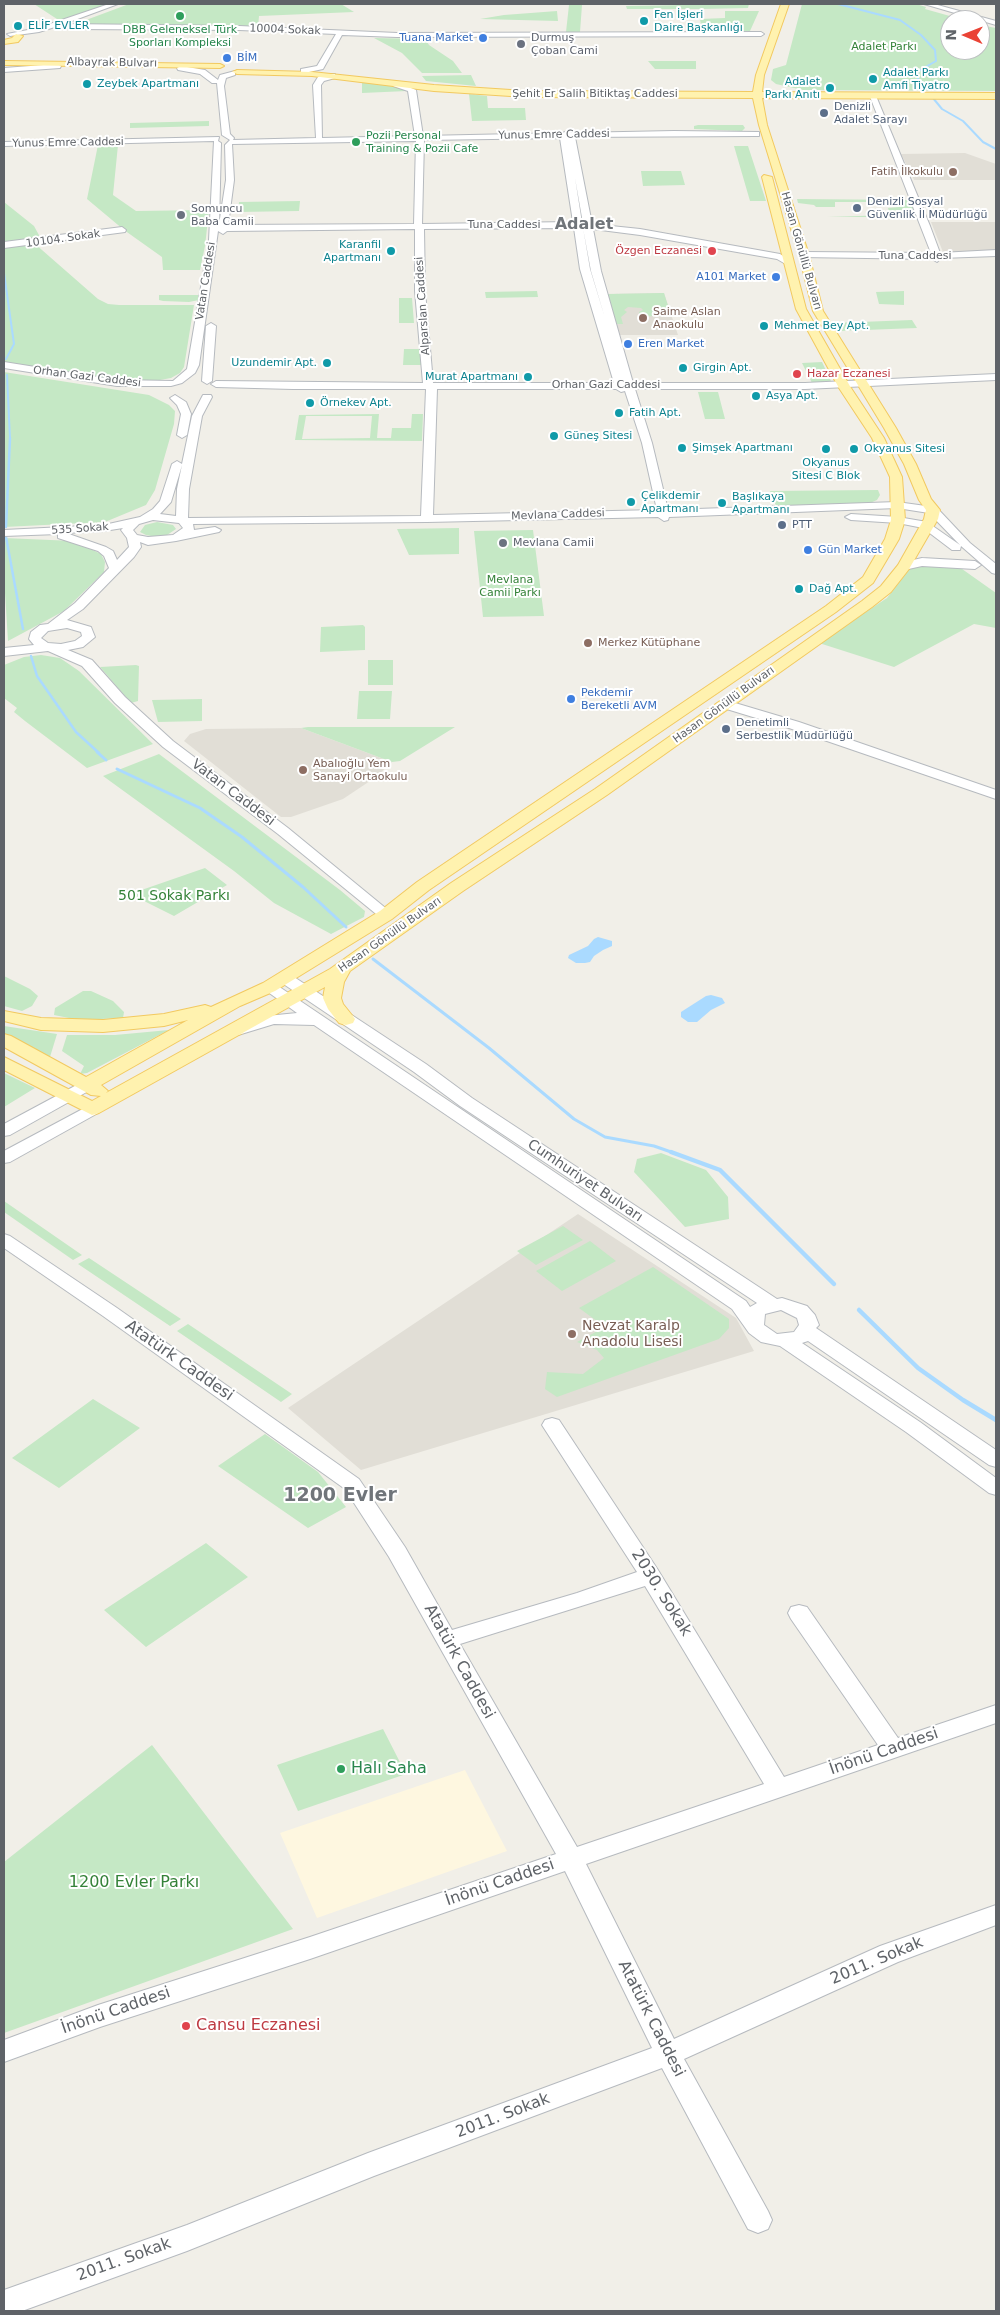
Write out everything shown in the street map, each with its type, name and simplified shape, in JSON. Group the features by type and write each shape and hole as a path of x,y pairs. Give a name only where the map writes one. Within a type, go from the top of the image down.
{"main road":[{"path":"754,91 785,4"},
{"path":"756,45 764,24"},
{"path":"5,37 20,38"},
{"name":"Albayrak Bulvarı","path":"4,65 28,63 215,72"},
{"name":"Albayrak Bulvarı","path":"4,65 181,68 215,72"},
{"path":"237,71 308,73"},
{"path":"215,72 331,74 436,87"},
{"path":"331,74 396,84 436,87"},
{"path":"754,91 760,75"},
{"name":"Şehit Er Salih Bitiktaş Caddesi","path":"436,87 526,94 712,93"},
{"path":"754,91 767,97 782,95 996,95"},
{"path":"712,93 729,97 754,91 816,92"},
{"path":"712,93 754,91 996,95"},
{"name":"Hasan Gönüllü Bulvarı","path":"86,1085 234,1002 277,982 386,915 424,886 854,593 872,575 892,538 898,520 896,478 878,438 844,386 801,309 755,132 754,91"},
{"name":"Hasan Gönüllü Bulvarı","path":"92,1109 344,967 457,887 601,792 878,596 904,566 927,525 933,510 925,500 910,464 890,428 818,311 804,257 762,125 754,91"},
{"path":"344,967 335,982 332,998 334,1006 346,1018"},
{"path":"4,1016 41,1024 73,1027 111,1026 164,1020 234,1002"},
{"path":"4,1040 111,1098"},
{"path":"4,1063 92,1109"}],"street":[{"path":"5,37 39,30 115,4"},
{"path":"20,38 121,4"},
{"path":"927,4 996,22"},
{"path":"936,4 996,22"},
{"name":"10004 Sokak","path":"61,25 70,27 240,28 397,35 761,34"},
{"path":"309,94 310,85 314,78 308,73 320,67 343,33"},
{"path":"314,137 317,85 321,79 331,74 326,68 343,33"},
{"path":"221,88 224,77 237,71"},
{"path":"212,98 215,72"},
{"path":"221,88 227,78 232,76 273,72"},
{"path":"396,84 412,90 412,93 436,87"},
{"name":"Vatan Caddesi","path":"170,395 164,389 191,371 194,365 219,226 230,180 231,140 226,135 221,88"},
{"name":"Alparslan Caddesi","path":"412,93 422,160 418,224 420,291 430,388 427,519"},
{"path":"872,96 937,258"},
{"path":"309,104 314,137"},
{"name":"Vatan Caddesi","path":"214,114 219,226 218,276"},
{"name":"Yunus Emre Caddesi","path":"5,144 216,141 314,137 755,132"},
{"path":"568,135 583,226 586,270 625,387 647,443 664,515"},
{"name":"Yunus Emre Caddesi","path":"231,140 419,136"},
{"name":"Tuna Caddesi","path":"219,226 418,224 622,225 765,251 782,250 786,246"},
{"path":"583,226 625,387"},
{"name":"Tuna Caddesi","path":"583,226 612,228 780,257 789,263"},
{"name":"10104. Sokak","path":"4,245 122,230"},
{"name":"Tuna Caddesi","path":"804,257 937,258 996,255"},
{"name":"Vatan Caddesi","path":"183,535 189,528 182,520 182,506 197,416 212,388 213,312"},
{"name":"Orhan Gazi Caddesi","path":"4,367 117,383 175,382"},
{"name":"Orhan Gazi Caddesi","path":"4,367 170,395"},
{"name":"Orhan Gazi Caddesi","path":"212,388 864,386 996,379"},
{"path":"175,382 212,388"},
{"path":"170,395 191,399 212,388"},
{"path":"5,652 19,642 51,626 79,606 133,551 135,543 127,530 139,520 158,511 165,502 175,471 186,414 182,404 170,395"},
{"name":"Mevlana Caddesi","path":"183,535 242,527 664,515 897,505 933,510"},
{"path":"182,506 202,518 224,521"},
{"path":"933,510 966,545 996,570"},
{"path":"828,515 873,523 884,529 892,538"},
{"name":"Mevlana Caddesi","path":"182,520 828,515 898,520 927,525"},
{"path":"139,520 164,517 182,520"},
{"name":"535 Sokak","path":"4,533 104,528 139,520"},
{"path":"927,525 996,580"},
{"name":"535 Sokak","path":"24,532 133,537"},
{"path":"47,532 84,541 102,548 109,554 115,568"},
{"path":"83,627 90,608 124,571 155,547 183,535"},
{"path":"133,537 148,541 168,540"},
{"path":"904,566 922,562 976,565"},
{"path":"35,635 38,643 87,663 86,641 90,633 83,627 68,624 51,626"},
{"path":"5,652 50,647 71,647 86,641"},
{"name":"Vatan Caddesi","path":"87,663 120,700 168,744 283,831 386,915"},
{"path":"725,704 794,725 996,795"},
{"path":"277,982 296,995 319,1020 739,1305 761,1334 768,1338 786,1341 913,1427 996,1488"},
{"name":"Cumhuriyet Bulvarı","path":"296,995 346,1018 474,1107 773,1305"},
{"path":"230,1032 273,1019 319,1020"},
{"path":"4,1131 86,1085"},
{"path":"4,1158 92,1109"},
{"name":"Atatürk Caddesi","path":"4,1240 110,1312 352,1484 397,1552 571,1859 668,2054 758,2220"},
{"path":"753,1323 758,1311 773,1305 782,1304 800,1310 809,1321 807,1331 801,1336 786,1341"},
{"path":"807,1331 996,1460"},
{"name":"2030. Sokak","path":"552,1425 650,1576 779,1789"},
{"path":"446,1640 583,1599 650,1576"},
{"path":"799,1613 893,1749"},
{"name":"İnönü Caddesi","path":"4,2051 98,2016 310,1948 996,1714"},
{"name":"2011. Sokak","path":"4,2304 187,2238 368,2166 668,2054 889,1954 996,1915"}],"shaded area":[{"name":"Fatih İlkokulu","path":"965,153 996,164 996,180 914,180 901,154"},
{"path":"931,222 996,222 996,251 955,254 943,252"},
{"name":"Saime Aslan Anaokulu","path":"664,293 678,335 620,335 607,294"},
{"name":"Abalıoğlu Yem Sanayi Ortaokulu","path":"301,728 392,762 376,777 343,799 291,817 281,817 184,741 190,734 206,729"},
{"name":"Nevzat Karalp Anadolu Lisesi","path":"578,1214 736,1318 754,1351 361,1470 288,1408"},
{"path":"465,1770 507,1851 317,1918 280,1833"}],"green space":[{"path":"34,4 109,4 60,21"},
{"name":"DBB Geleneksel Türk Sporları Kompleksi","path":"129,4 341,4 354,12 259,16 258,27 70,26"},
{"path":"749,4 748,8 701,9 627,9 626,6"},
{"name":"Adalet Parkı","path":"802,4 916,4 926,7 925,9 940,13 940,60 990,60 990,27 996,28 996,91 803,90 776,84 771,80 773,69 786,65"},
{"path":"569,5 582,5 580,32 566,32"},
{"path":"557,11 558,21 480,19 504,15"},
{"path":"725,11 759,11 750,31 720,32 718,25 701,25 700,19 725,18"},
{"path":"374,38 425,39 429,45 453,61 462,73 422,73 402,53"},
{"path":"648,61 696,61 696,69 655,69"},
{"path":"471,75 476,86 426,81 422,76"},
{"path":"362,82 396,86 407,91 362,93"},
{"path":"469,94 487,96 488,108 525,108 526,120 472,121"},
{"path":"209,121 209,126 130,128 130,123"},
{"path":"743,125 745,128 742,131 694,129 694,126"},
{"path":"98,145 118,145 113,195 136,211 209,210 200,270 163,270 162,257 124,230 87,199"},
{"path":"734,146 748,146 766,201 750,201"},
{"path":"641,171 681,171 685,185 643,186"},
{"path":"797,199 909,200 917,217 827,217 890,215 888,208 899,207 897,202 835,202 835,207 816,207 814,205 798,203"},
{"path":"300,201 299,211 238,212 239,202"},
{"path":"4,202 34,226 40,237 34,243 98,299 108,304 119,305 194,305 184,367 180,373 171,378 149,382 130,382 4,362"},
{"path":"537,291 538,297 486,298 485,292"},
{"path":"904,291 904,305 879,304 876,292"},
{"path":"664,293 670,312 653,312 654,316 640,317 639,312 643,310 641,308 628,307 624,310 627,312 621,317 623,324 616,324 607,294"},
{"path":"159,295 198,295 199,300 189,302 163,301 159,300"},
{"path":"399,298 412,298 414,323 399,323"},
{"path":"912,320 917,328 839,331 834,323"},
{"path":"404,349 419,349 422,365 403,365"},
{"path":"822,362 831,381 812,383 802,363"},
{"path":"4,372 149,395 169,405 175,411 174,424 155,490 146,505 105,522 4,527"},
{"path":"698,392 718,392 725,419 705,419"},
{"path":"379,414 377,438 391,438 392,428 411,428 412,414 423,414 422,441 295,440 299,415","holes":["306,416 372,416 370,438 302,439"]},
{"path":"878,490 880,495 877,500 870,503 777,508 770,491"},
{"path":"157,522 173,525 176,529 167,535 156,537 140,532 145,525"},
{"path":"459,528 459,554 409,555 397,529"},
{"name":"Mevlana Camii Parkı","path":"533,530 544,616 483,617 474,531"},
{"path":"4,538 74,541 101,554 105,562 104,572 64,611 8,641 4,577"},
{"path":"914,563 955,564 996,593 996,628 974,624 894,667 819,643 887,598"},
{"path":"363,625 365,627 365,650 320,652 321,627"},
{"path":"41,655 60,658 79,671 153,744 87,768 25,721 14,712 17,708 4,698 4,665 24,657"},
{"path":"368,660 393,660 393,685 368,685"},
{"path":"139,666 138,701 131,703 100,667"},
{"path":"359,691 392,691 390,719 357,719"},
{"path":"202,699 202,721 158,722 152,700"},
{"path":"455,727 400,761 392,762 301,728"},
{"path":"159,754 340,890 365,911 364,917 331,934 274,903 234,871 103,776"},
{"name":"501 Sokak Parkı","path":"205,868 227,885 174,916 130,894"},
{"path":"4,976 30,989 38,996 32,1006 22,1011 4,1006"},
{"path":"83,991 91,991 113,1001 124,1012 123,1018 79,1020 54,1015 55,1008"},
{"path":"4,1026 57,1034 50,1057 4,1034"},
{"path":"169,1030 87,1073 80,1074 84,1066 62,1051 67,1035 115,1035"},
{"path":"4,1073 35,1088 4,1107"},
{"path":"661,1153 706,1170 728,1197 729,1219 685,1227 634,1172 637,1159"},
{"path":"4,1201 82,1255 73,1260 4,1212"},
{"path":"563,1226 583,1240 536,1265 517,1251"},
{"path":"590,1241 616,1261 562,1291 536,1271"},
{"path":"89,1258 181,1319 170,1326 78,1264"},
{"path":"653,1267 729,1319 729,1328 719,1339 557,1397 545,1389 547,1372 583,1374 604,1358 597,1350 577,1342 605,1327 579,1308"},
{"path":"188,1324 292,1394 281,1402 177,1331"},
{"path":"93,1399 140,1428 59,1488 12,1458"},
{"path":"265,1434 318,1472 346,1507 308,1528 218,1466"},
{"path":"206,1543 248,1577 146,1647 104,1610"},
{"name":"Halı Saha","path":"383,1729 406,1774 298,1811 277,1765"},
{"name":"1200 Evler Parkı","path":"152,1745 293,1929 4,2033 4,1862"}],"water":[{"path":"598,937 612,941 612,946 594,956 590,962 576,963 568,958 569,955 588,946"},
{"path":"711,995 722,998 725,1003 711,1010 697,1022 688,1022 681,1017 681,1012 706,996"}],"waterway":[{"path":"838,4 900,20 921,35 935,50 936,61 917,72 918,79 933,90"},
{"path":"933,98 942,109 963,121 983,142 996,149"},
{"path":"4,273 14,344 6,359"},
{"path":"7,375 10,439"},
{"path":"6,527 10,439"},
{"path":"6,537 23,629"},
{"path":"31,656 37,676 76,732 99,753"},
{"path":"97,752 106,760"},
{"path":"117,769 200,808 242,837 303,887 346,927"},
{"path":"373,959 489,1048 574,1119 605,1137 654,1146 674,1153"},
{"path":"671,1152 720,1170 834,1284"},
{"path":"859,1310 918,1368 963,1400 996,1420"}],"place":[{"name":"DBB Geleneksel Türk Sporları Kompleksi","path":"180,16"},
{"name":"Fen İşleri Daire Başkanlığı","path":"644,21"},
{"name":"ELİF EVLER","path":"18,26"},
{"name":"Tuana Market","path":"483,38"},
{"name":"Durmuş Çoban Cami","path":"521,44"},
{"name":"BİM","path":"227,58"},
{"name":"Adalet Parkı Amfi Tiyatro","path":"873,79"},
{"name":"Zeybek Apartmanı","path":"87,84"},
{"name":"Adalet Parkı Anıtı","path":"830,88"},
{"name":"Denizli Adalet Sarayı","path":"824,113"},
{"name":"Pozii Personal Training & Pozii Cafe","path":"356,142"},
{"name":"Fatih İlkokulu","path":"953,172"},
{"name":"Denizli Sosyal Güvenlik İl Müdürlüğü","path":"857,208"},
{"name":"Somuncu Baba Camii","path":"181,215"},
{"name":"Karanfil Apartmanı","path":"391,251"},
{"name":"Özgen Eczanesi","path":"712,251"},
{"name":"A101 Market","path":"776,277"},
{"name":"Saime Aslan Anaokulu","path":"643,318"},
{"name":"Mehmet Bey Apt.","path":"764,326"},
{"name":"Eren Market","path":"628,344"},
{"name":"Uzundemir Apt.","path":"327,363"},
{"name":"Girgin Apt.","path":"683,368"},
{"name":"Hazar Eczanesi","path":"797,374"},
{"name":"Murat Apartmanı","path":"528,377"},
{"name":"Asya Apt.","path":"756,396"},
{"name":"Örnekev Apt.","path":"310,403"},
{"name":"Fatih Apt.","path":"619,413"},
{"name":"Güneş Sitesi","path":"554,436"},
{"name":"Şimşek Apartmanı","path":"682,448"},
{"name":"Okyanus Sitesi C Blok","path":"826,449"},
{"name":"Okyanus Sitesi","path":"854,449"},
{"name":"Çelikdemir Apartmanı","path":"631,502"},
{"name":"Başlıkaya Apartmanı","path":"722,503"},
{"name":"PTT","path":"782,525"},
{"name":"Mevlana Camii","path":"503,543"},
{"name":"Gün Market","path":"808,550"},
{"name":"Dağ Apt.","path":"799,589"},
{"name":"Merkez Kütüphane","path":"588,643"},
{"name":"Pekdemir Bereketli AVM","path":"571,699"},
{"name":"Denetimli Serbestlik Müdürlüğü","path":"726,729"},
{"name":"Abalıoğlu Yem Sanayi Ortaokulu","path":"303,770"},
{"name":"Nevzat Karalp Anadolu Lisesi","path":"572,1334"},
{"name":"Halı Saha","path":"341,1769"},
{"name":"Cansu Eczanesi","path":"186,2026"}],"district":[{"name":"Adalet","path":"584,225"},
{"name":"1200 Evler","path":"340,1496"}]}
